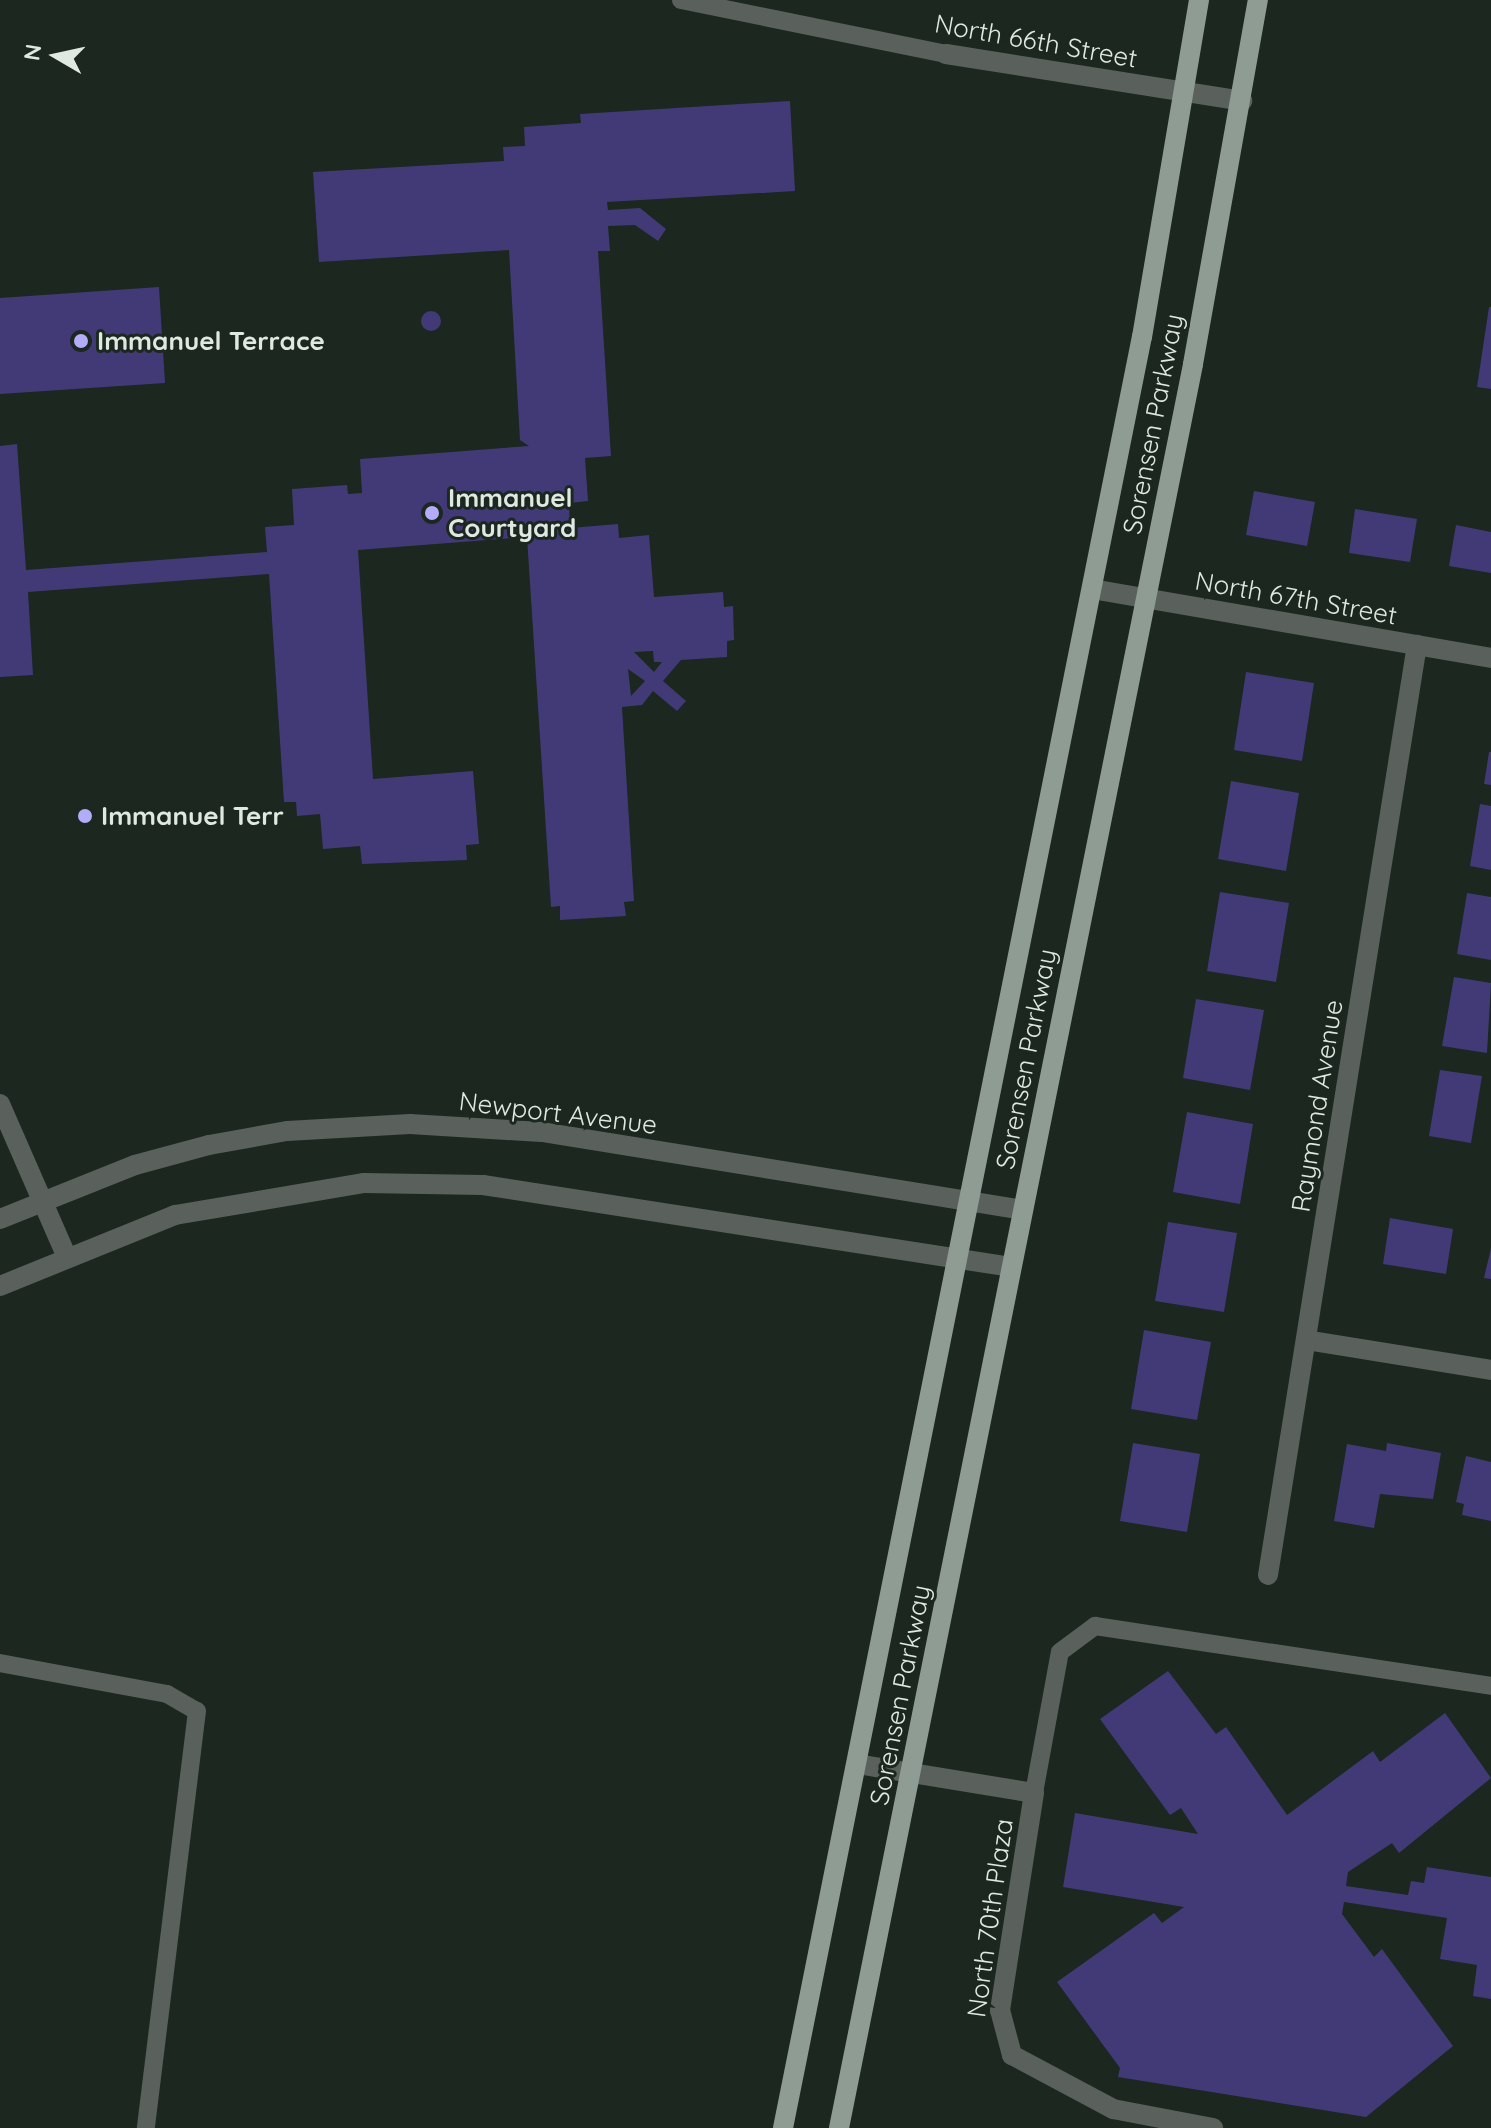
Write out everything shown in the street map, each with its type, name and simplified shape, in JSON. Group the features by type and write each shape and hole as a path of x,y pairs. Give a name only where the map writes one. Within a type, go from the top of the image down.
{"main road":[{"name":"Sorensen Parkway","path":"783,2128 972,1201 1092,589 1186,93 1199,0"},
{"name":"Sorensen Parkway","path":"839,2128 1145,599 1242,101 1258,0"}],"street":[{"name":"North 66th Street","path":"946,54 1242,101"},
{"name":"North 67th Street","path":"1092,589 1491,658"},
{"name":"Raymond Avenue","path":"1268,1575 1417,645"},
{"path":"0,1104 66,1255"},
{"name":"Newport Avenue","path":"0,1219 209,1145 287,1131 410,1124 542,1132 1023,1210"},
{"path":"0,1286 66,1255 175,1215 304,1190 424,1182 1011,1267"},
{"path":"1306,1340 1491,1370"},
{"name":"North 70th Plaza","path":"857,1764 1034,1793 1000,2010 1012,2055 1113,2109 1213,2128"}],"lane":[{"name":"North 66th Street","path":"681,0 946,54"},
{"path":"1034,1793 1060,1652 1095,1626 1491,1686"},
{"path":"0,1663 153,1690 197,1711 146,2128"}],"building":[{"name":"Immanuel Courtyard","path":"790,101 795,191 607,202 608,210 640,208 666,229 658,241 635,225 608,226 610,251 598,251 611,456 585,458 588,501 569,503 570,528 618,524 619,538 649,535 654,597 723,592 724,607 733,606 734,640 727,641 727,657 681,660 663,681 686,701 677,711 653,691 642,705 622,707 634,901 624,902 626,916 560,920 560,906 551,907 527,537 358,550 373,779 473,771 479,844 466,845 467,860 362,864 360,846 323,849 320,814 297,816 296,802 284,802 269,574 28,592 33,675 0,677 0,446 17,444 26,570 267,552 265,527 294,525 292,489 347,485 348,494 362,493 360,459 529,446 520,440 509,250 319,262 313,172 504,161 503,147 525,146 524,127 581,123 580,114","holes":["653,651 654,662 662,662 654,672 634,652","628,669 645,681 631,696"]},
{"name":"Immanuel Terrace","path":"159,287 165,383 0,394 0,298"},
{"path":"1491,307 1491,389 1477,387"},
{"path":"427,311 435,311 441,321 435,331 427,331 421,325 421,317"},
{"path":"1254,491 1315,502 1307,546 1246,535"},
{"path":"1355,509 1417,519 1410,562 1349,553"},
{"path":"1456,525 1491,532 1491,573 1449,566"},
{"path":"1246,672 1314,683 1302,761 1234,750"},
{"path":"1491,752 1491,785 1484,784"},
{"path":"1231,781 1299,793 1286,871 1218,859"},
{"path":"1480,804 1491,806 1491,870 1470,866"},
{"path":"1220,892 1289,903 1276,982 1207,971"},
{"path":"1467,893 1491,897 1491,960 1457,954"},
{"path":"1454,977 1491,983 1487,1053 1442,1046"},
{"path":"1196,999 1264,1010 1250,1090 1183,1078"},
{"path":"1440,1070 1482,1076 1471,1143 1429,1136"},
{"path":"1187,1112 1253,1124 1240,1204 1173,1192"},
{"path":"1390,1218 1453,1229 1446,1274 1383,1264"},
{"path":"1168,1222 1237,1233 1224,1312 1155,1301"},
{"path":"1491,1248 1491,1279 1484,1278"},
{"path":"1144,1330 1211,1342 1197,1420 1131,1409"},
{"path":"1133,1443 1200,1454 1187,1532 1120,1521"},
{"path":"1387,1443 1441,1453 1433,1499 1380,1494 1374,1528 1334,1521 1347,1444 1386,1451"},
{"path":"1466,1456 1491,1462 1491,1521 1462,1515 1464,1504 1456,1502"},
{"path":"1168,1671 1216,1734 1226,1727 1287,1815 1373,1751 1380,1762 1445,1713 1491,1778 1399,1853 1392,1843 1348,1872 1346,1886 1408,1895 1411,1881 1424,1883 1427,1867 1491,1877 1491,1999 1473,1996 1477,1965 1440,1959 1447,1918 1344,1902 1342,1914 1374,1957 1382,1949 1453,2046 1366,2117 1118,2077 1120,2068 1057,1982 1154,1913 1162,1923 1184,1907 1063,1887 1075,1813 1198,1834 1181,1808 1170,1815 1100,1719"}],"place":[{"name":"Immanuel Terrace","path":"81,341"},
{"name":"Immanuel Courtyard","path":"432,513"},
{"name":"Immanuel Terr","path":"85,816"}]}
